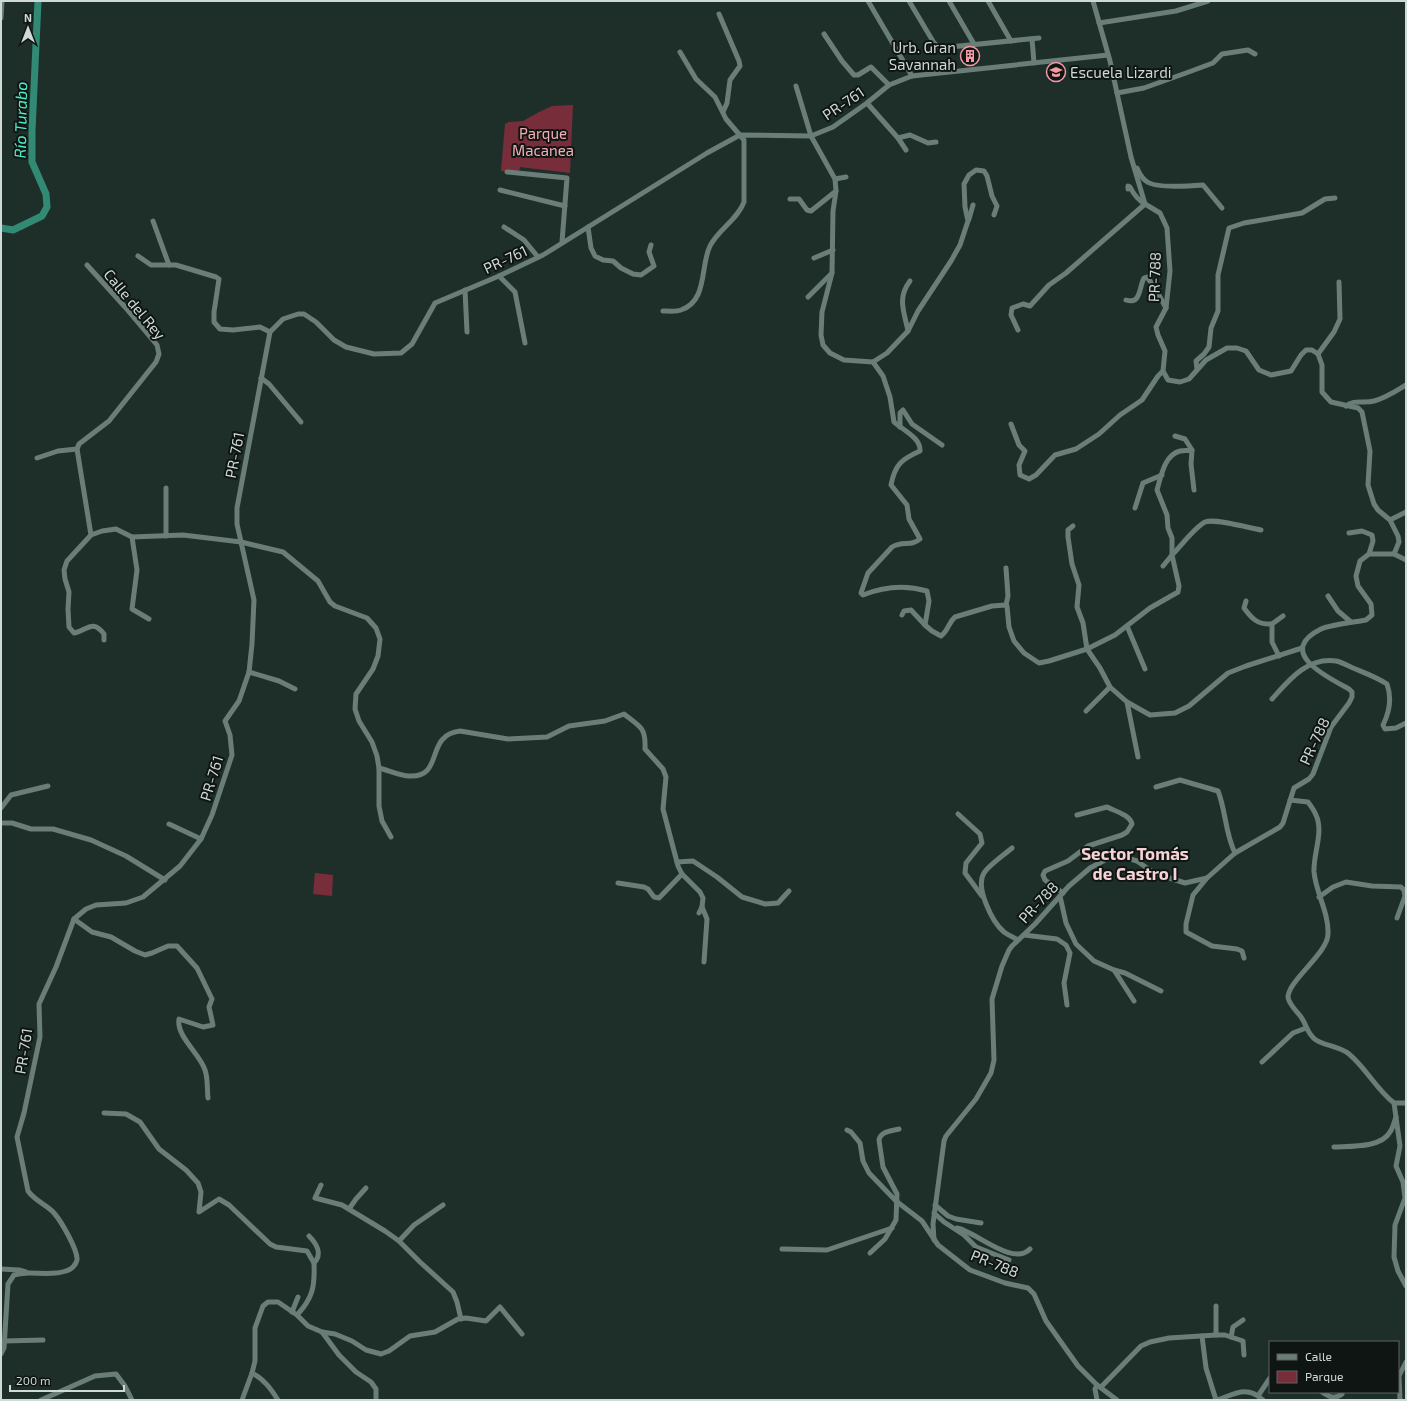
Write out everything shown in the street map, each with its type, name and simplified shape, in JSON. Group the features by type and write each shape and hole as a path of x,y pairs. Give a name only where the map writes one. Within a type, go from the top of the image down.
{"street":[{"path":"1,18 2,1"},
{"path":"868,1 912,76"},
{"path":"909,1 937,46 940,48 1039,38"},
{"path":"949,1 974,44"},
{"path":"988,1 1011,41"},
{"path":"1018,330 1011,315 1012,308 1023,304 1030,306 1049,285 1066,273 1145,204 1131,157 1108,55 1093,1"},
{"path":"1099,23 1176,11 1205,1"},
{"path":"719,14 739,60 740,66 730,80 727,102 723,112"},
{"path":"824,34 842,61 854,75 858,76 871,67 889,85"},
{"path":"1032,39 1034,63"},
{"path":"1116,92 1144,88 1186,73 1213,63 1222,54 1248,50 1255,54"},
{"path":"663,311 680,311 691,305 697,296 701,284 710,245 742,207 744,202 744,140 726,119 715,97 696,79 680,52"},
{"name":"PR-761","path":"1,1354 4,1348 8,1284 14,1276 27,1273 55,1273 67,1271 73,1267 77,1260 73,1245 54,1213 32,1196 28,1191 17,1137 24,1113 40,1038 39,1004 56,967 74,919 86,909 96,905 126,903 143,897 180,866 201,839 212,816 232,755 230,735 225,721 239,702 249,672 254,600 237,524 236,508 270,332 283,319 298,314 304,314 316,322 334,340 346,347 374,354 401,353 412,344 435,303 499,276 538,257 588,228 707,153 740,135 811,136 833,127 889,85 912,76 1108,55"},
{"path":"796,86 811,136 835,179 836,191 833,210 832,272 822,312 821,335 823,345 830,353 844,360 873,362 887,353 908,331 918,311 951,261 960,245 972,205"},
{"path":"867,103 898,138 906,150"},
{"path":"898,138 910,135 928,143 936,142"},
{"path":"1131,157 1139,173 1147,182 1163,186 1204,185 1222,208"},
{"path":"968,221 965,207 964,184 969,175 976,170 984,171 987,176 992,196 997,206 994,215"},
{"path":"507,172 567,178 562,242"},
{"path":"835,179 846,177"},
{"name":"PR-788","path":"1128,188 1128,186 1130,186 1133,194 1140,202 1160,213 1167,228 1170,271 1166,308 1156,327 1165,351 1163,371"},
{"path":"500,190 566,206"},
{"path":"790,199 800,199 807,210 811,211 836,191"},
{"path":"1197,369 1196,361 1209,347 1211,328 1218,311 1218,275 1229,228 1244,223 1302,213 1325,199 1335,198"},
{"path":"153,221 169,265"},
{"path":"504,227 524,240 538,257"},
{"path":"588,228 591,248 595,256 603,260 613,261 621,268 633,274 641,275 654,266 649,252 651,245"},
{"path":"814,258 833,250"},
{"path":"138,256 151,265 176,265 219,279 214,322 220,329 234,330 260,327 270,332"},
{"name":"Calle del Rey","path":"77,449 79,444 109,421 156,362 159,354 158,345 87,265"},
{"path":"808,297 832,272"},
{"path":"499,276 515,292 525,343"},
{"path":"1126,300 1133,302 1136,300 1140,292 1142,281 1147,277 1156,288 1166,308"},
{"path":"908,331 902,297 904,288 910,281"},
{"path":"1318,354 1334,332 1340,319 1339,282"},
{"path":"465,290 467,332"},
{"path":"1011,424 1019,445 1025,451 1019,464 1020,475 1029,479 1036,475 1055,456 1076,450 1099,434 1120,415 1142,400 1163,371 1168,380 1180,382 1189,379 1206,360 1227,348 1237,348 1246,351 1259,370 1271,375 1291,371 1301,354 1306,350 1312,350 1318,354 1322,365 1322,392 1331,402 1358,408 1362,412 1370,451 1368,485 1374,504 1378,510 1390,520 1398,536 1398,542 1394,554"},
{"path":"873,362 883,376 890,397 894,422 916,439 920,447 920,451 907,456 899,464 894,472 891,485 907,505 909,519 920,539 915,543 897,544 892,547 868,573 861,593 862,595 877,589 898,587 917,588 928,591 929,601 925,625"},
{"path":"261,378 269,384 301,422"},
{"path":"1346,406 1354,402 1372,402 1392,394 1406,385"},
{"path":"900,427 900,413 903,410 912,424 942,445"},
{"path":"1175,436 1185,439 1192,450 1194,490"},
{"path":"37,458 58,451 77,449 91,534"},
{"path":"1006,568 1008,596 1006,605 1008,606 1009,627 1014,641 1024,653 1035,661 1039,663 1049,662 1087,649 1115,635 1150,608 1178,592 1179,586 1172,555 1172,538 1168,528 1167,515 1157,490 1167,460 1172,454 1180,451 1192,450"},
{"path":"1135,508 1143,483 1162,476"},
{"path":"166,488 166,536"},
{"path":"1390,520 1406,512"},
{"path":"1163,566 1193,532 1206,522 1220,522 1261,530"},
{"path":"1072,526 1068,530 1068,537 1072,564 1078,585 1077,607 1083,624 1087,649 1100,668 1110,687 1127,702 1150,715 1175,713 1189,706 1228,674 1246,666 1302,648 1307,639 1321,629 1366,620 1372,615 1371,604 1358,586 1356,576 1360,561 1369,554 1373,541 1372,536 1362,531 1349,533"},
{"path":"104,640 104,634 96,626 90,626 74,633 69,626 69,592 64,570 67,561 91,534 102,531 116,530 132,537 183,535 241,542 283,552 318,581 330,602 334,606 367,618 376,628 380,639 378,656 373,669 356,694 355,709 359,721 372,742 377,756 379,768 379,806 382,821 391,837"},
{"path":"132,537 137,570 132,609 149,619"},
{"path":"1369,554 1394,554 1406,560"},
{"path":"1328,596 1338,611 1351,622"},
{"path":"1246,601 1244,608 1250,616 1262,624 1272,624 1283,616"},
{"path":"902,615 904,611 911,610 925,625 940,636 946,631 951,621 955,617 992,606 1006,605"},
{"path":"1272,624 1272,642 1279,656"},
{"path":"1127,626 1145,669"},
{"name":"PR-788","path":"1117,1400 1099,1386 1078,1366 1046,1321 1034,1294 1028,1288 1005,1283 970,1270 938,1245 934,1240 934,1213 944,1141 946,1136 976,1099 991,1073 994,1060 991,1006 993,991 1009,950 1061,894 1090,868 1107,859 1120,856 1137,861 1154,873 1185,883 1207,878 1235,853 1280,827 1283,823 1294,788 1309,779 1313,774 1331,727 1352,697 1352,692 1349,689 1326,677 1310,664 1303,657 1302,648"},
{"path":"1272,699 1292,676 1310,664 1321,661 1336,661 1377,677 1387,684 1390,692 1388,714 1383,724 1385,729 1396,728 1406,723"},
{"path":"249,672 279,681 295,689"},
{"path":"1086,711 1110,687"},
{"path":"1127,702 1138,757"},
{"path":"379,768 408,776 420,776 430,768 437,745 448,735 454,732 460,731 508,739 548,738 569,726 605,722 624,714 642,728 646,736 645,749 663,769 666,777 663,809 682,874 700,892 703,898 702,907 698,913"},
{"path":"1156,787 1180,780 1218,791 1223,803 1230,842 1235,853"},
{"path":"1,808 12,795 48,786"},
{"path":"1290,800 1308,802 1317,815 1319,830 1314,871 1319,897 1327,919 1328,935 1322,950 1304,970 1290,989 1288,997 1291,1004 1302,1018 1308,1032 1316,1040 1338,1048 1348,1054 1368,1073 1383,1095 1394,1103 1406,1104"},
{"path":"1077,815 1107,807 1126,816 1132,824 1127,832 1122,835 1088,846 1068,861 1045,871 1043,875 1045,880 1061,894 1066,923 1076,944 1094,961 1125,973 1161,991"},
{"path":"958,814 980,834 982,843 966,863 965,872 983,896 996,924 1004,933 1018,940"},
{"path":"1,823 12,823 31,829 53,829 90,840 126,856 164,880"},
{"path":"169,824 201,839"},
{"path":"983,896 981,881 984,872 1012,848"},
{"path":"678,862 693,861 717,877 742,897 765,904 778,903 789,891"},
{"path":"618,883 644,887 648,889 654,897 659,898 682,874"},
{"path":"1207,878 1193,895 1186,924 1186,932 1212,946 1242,951 1244,958"},
{"path":"1319,897 1333,887 1346,882 1372,886 1401,887 1404,890 1405,896 1397,918"},
{"path":"702,907 707,919 704,962"},
{"path":"74,919 92,932 111,937 135,951 145,954 152,954 168,946 176,946 197,968 212,999 209,1007 213,1024 203,1027 179,1019 179,1024 184,1037 205,1070 208,1098"},
{"path":"1024,935 1057,939 1066,945 1070,953 1064,983 1067,1005"},
{"path":"1114,970 1134,1001"},
{"path":"1262,1062 1293,1033 1306,1028"},
{"path":"1394,1103 1400,1146 1396,1166 1403,1182 1405,1198 1396,1225 1394,1257 1398,1271 1406,1286"},
{"path":"104,1113 126,1114 140,1122 159,1149 186,1170 198,1183 201,1192 199,1212 219,1199 229,1205 270,1244 276,1247 307,1251 314,1263 315,1279 307,1305 294,1314"},
{"path":"1334,1147 1366,1146 1385,1139 1390,1132 1396,1115"},
{"path":"870,1253 885,1239 896,1220 897,1194 883,1167 880,1137 887,1131 899,1129"},
{"path":"847,1130 851,1132 860,1143 863,1161 869,1173 896,1201 922,1221 934,1240"},
{"path":"321,1185 315,1198 342,1205 399,1240 420,1262 453,1292 461,1319"},
{"path":"349,1209 366,1188"},
{"path":"399,1240 414,1225 443,1205"},
{"path":"935,1205 948,1216 956,1219 981,1223"},
{"path":"934,1213 944,1222 964,1235 976,1247 1009,1260"},
{"path":"782,1249 827,1250 892,1228"},
{"path":"954,1228 959,1228 992,1246 1009,1253 1020,1254 1030,1249"},
{"path":"309,1236 315,1242 318,1250 314,1263"},
{"path":"1,1269 19,1270 27,1273"},
{"path":"294,1314 298,1297"},
{"path":"242,1400 255,1362 255,1328 263,1306 268,1302 278,1302 308,1326 322,1332 335,1334 352,1341 366,1350 381,1354 389,1351 410,1336 435,1332 461,1319 466,1318 486,1321 500,1307 522,1334"},
{"path":"1216,1306 1216,1335"},
{"path":"1230,1336 1233,1327 1243,1320"},
{"path":"322,1332 339,1355 356,1372 371,1382 376,1390 376,1400"},
{"path":"1096,1400 1095,1389 1141,1346 1150,1342 1169,1338 1216,1335 1230,1336 1243,1341 1244,1355"},
{"path":"1202,1336 1206,1368 1216,1400 1244,1391 1250,1391 1263,1400"},
{"path":"4,1341 43,1340"},
{"path":"1400,1400 1399,1376 1406,1362"},
{"path":"252,1373 258,1376 271,1389 278,1400"},
{"path":"41,1400 95,1376 116,1374 125,1386 132,1400"},
{"path":"1258,1396 1269,1380"},
{"path":"1324,1393 1335,1399 1342,1394"}],"green space":[{"name":"Parque Macanea","path":"573,105 570,173 520,167 519,172 501,171 505,124 509,122 523,121 552,106"},
{"path":"315,873 333,875 332,896 313,894"}],"waterway":[{"name":"Río Turabo","path":"1,228 13,230 42,216 47,207 46,194 32,162 38,1"}],"place":[{"name":"Urb. Gran Savannah","path":"970,56"},
{"name":"Escuela Lizardi","path":"1056,72"}],"district":[{"name":"Sector Tomás de Castro I","path":"1135,863"}]}
